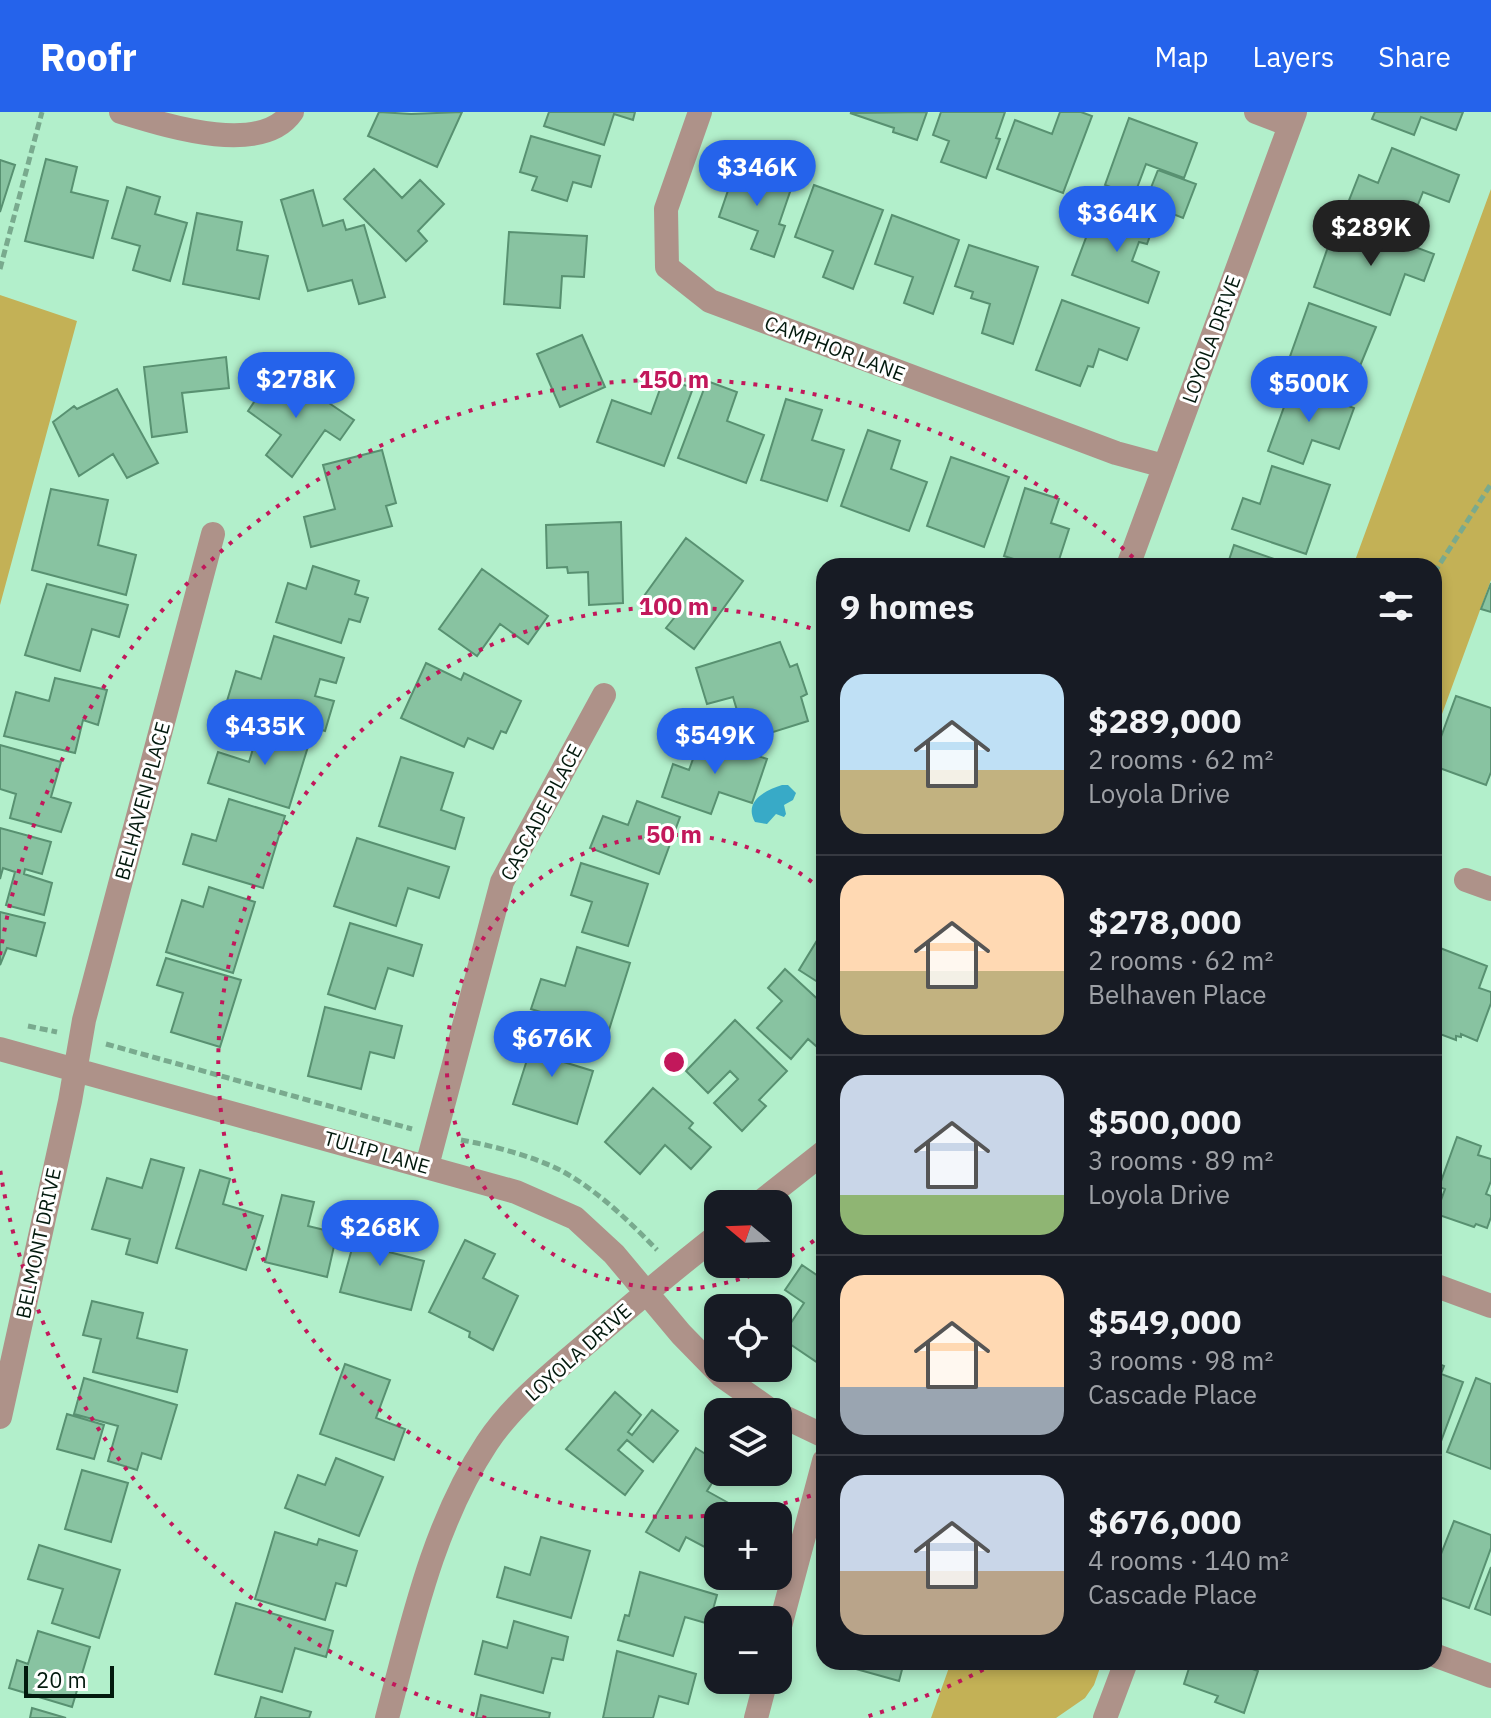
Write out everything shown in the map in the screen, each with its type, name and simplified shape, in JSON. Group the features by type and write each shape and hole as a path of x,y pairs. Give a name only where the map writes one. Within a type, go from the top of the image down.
{"street":[{"path":"121,112 172,127 246,137 285,122 292,112"},
{"name":"CAMPHOR LANE","path":"700,112 666,209 667,267 710,301 1116,453 1164,466"},
{"path":"1256,112 1292,118"},
{"name":"LOYOLA DRIVE","path":"1131,558 1292,118"},
{"name":"BELHAVEN PLACE","path":"74,1068 84,1020 213,534"},
{"name":"CASCADE PLACE","path":"427,1166 502,882 604,695"},
{"path":"1466,880 1491,889"},
{"name":"TULIP LANE","path":"0,1049 516,1192 575,1218 614,1254 722,1376 754,1398"},
{"name":"BELMONT DRIVE","path":"0,1417 74,1068"},
{"path":"776,1190 816,1158"},
{"name":"LOYOLA DRIVE","path":"387,1718 434,1550 488,1442 530,1392 704,1246"},
{"path":"1442,1288 1491,1306"},
{"name":"TULIP LANE","path":"792,1421 816,1432"},
{"path":"785,1606 816,1491"},
{"path":"1442,1658 1491,1676"},
{"path":"1105,1718 1123,1670"},
{"path":"756,1718 762,1694"}],"path":[{"path":"0,269 42,112"},
{"path":"1442,561 1491,484"}],"shaded area":[{"path":"1491,189 1491,580 1442,714 1442,558 1356,558"},
{"path":"0,295 77,321 0,605"},
{"path":"948,1670 1099,1670 1085,1698 1056,1718 931,1718"}],"water":[{"path":"788,785 796,793 793,800 784,805 784,817 776,814 767,824 755,822 752,815 754,802 763,793"}],"building":[{"path":"379,112 462,112 437,167 368,136"},
{"path":"549,112 635,112 633,120 614,114 604,145 544,126"},
{"path":"927,112 917,140 893,132 894,128 850,113"},
{"path":"941,112 1005,112 996,138 1000,139 986,178 941,162 949,141 933,135"},
{"path":"1060,112 1081,112 1092,116 1063,193 997,169 1015,120 1052,134"},
{"path":"1375,112 1463,112 1456,130 1421,117 1414,135 1372,119"},
{"path":"1129,118 1197,143 1184,178 1146,164 1134,196 1105,185"},
{"path":"531,136 600,156 591,187 573,182 567,201 532,190 537,177 520,172"},
{"path":"1392,148 1459,175 1449,202 1423,192 1409,227 1348,203 1359,175 1378,183"},
{"path":"46,159 77,167 71,192 108,201 93,258 25,241"},
{"path":"0,160 15,165 0,212"},
{"path":"736,167 792,186 779,224 785,226 774,257 751,249 758,231 719,217"},
{"path":"374,169 402,198 420,180 444,204 418,231 427,241 406,261 344,199"},
{"path":"1158,170 1196,184 1183,218 1145,203"},
{"path":"814,185 883,210 853,289 823,277 833,251 795,237"},
{"path":"127,187 160,197 155,214 187,223 170,281 133,270 140,246 112,238"},
{"path":"313,190 323,226 343,220 346,230 364,225 385,297 359,304 352,280 308,291 281,200"},
{"path":"1099,203 1155,222 1147,244 1139,242 1132,261 1159,272 1148,303 1072,275"},
{"path":"197,213 242,222 237,250 268,256 259,299 183,284"},
{"path":"892,215 959,240 933,314 904,303 913,277 875,264"},
{"path":"1348,222 1434,254 1424,281 1405,274 1390,315 1314,287 1329,244 1338,247"},
{"path":"509,232 587,236 584,277 562,276 560,308 504,304"},
{"path":"969,245 1038,267 1013,344 982,333 990,304 971,298 973,292 955,286"},
{"path":"1062,300 1139,328 1127,360 1099,349 1093,367 1088,366 1080,386 1036,370"},
{"path":"1309,303 1376,327 1351,388 1287,365"},
{"path":"582,335 605,387 560,407 537,354"},
{"path":"226,357 229,388 182,393 187,432 152,437 144,367"},
{"path":"277,368 354,420 340,440 325,430 292,477 266,455 281,435 248,411"},
{"path":"664,378 693,388 664,466 597,442 612,400 651,414"},
{"path":"707,381 737,392 727,421 764,435 746,483 678,458"},
{"path":"1292,385 1354,408 1339,449 1312,440 1303,464 1268,451"},
{"path":"117,389 158,463 127,478 113,454 79,476 53,422 74,406 77,409"},
{"path":"786,399 822,410 812,440 844,450 827,501 761,480"},
{"path":"868,430 900,441 891,469 927,482 909,531 841,506"},
{"path":"382,450 396,503 386,506 392,526 311,547 304,517 335,509 323,465"},
{"path":"951,457 1009,477 984,547 927,526"},
{"path":"1272,466 1330,485 1306,554 1232,529 1243,498 1260,504"},
{"path":"1025,488 1059,499 1051,523 1069,529 1060,558 1004,556"},
{"path":"51,489 108,500 98,545 136,555 126,595 32,570"},
{"path":"621,522 623,603 589,605 588,572 568,573 567,567 547,568 546,525"},
{"path":"686,538 743,581 694,649 666,628 674,618 644,596"},
{"path":"1234,545 1271,558 1230,558"},
{"path":"313,566 359,581 355,594 368,598 360,622 349,619 341,643 276,622 288,583 306,589"},
{"path":"482,569 548,616 528,644 500,624 477,656 439,629"},
{"path":"1491,583 1491,612 1481,609"},
{"path":"47,584 128,605 119,637 92,629 80,671 25,655"},
{"path":"274,636 344,658 336,683 320,679 315,696 334,701 325,731 227,701 236,671 261,679"},
{"path":"780,642 790,667 797,664 807,694 801,697 808,721 751,739 745,737 733,697 707,704 696,668"},
{"path":"426,663 461,680 464,673 521,701 506,733 501,731 493,749 468,738 464,747 401,718"},
{"path":"55,678 107,690 98,725 83,720 75,753 4,736 16,692 49,701"},
{"path":"1456,696 1491,708 1491,772 1486,785 1442,769 1442,734"},
{"path":"261,722 311,737 289,808 208,783 218,752 249,762"},
{"path":"701,737 767,759 752,803 719,792 711,814 662,797 673,764 689,770"},
{"path":"0,745 61,762 51,797 71,803 61,832 10,818 16,794 0,789"},
{"path":"401,757 453,773 441,810 464,818 455,849 379,826"},
{"path":"229,799 285,816 263,888 183,864 192,834 216,841"},
{"path":"637,801 680,817 659,874 590,848 603,816 628,825"},
{"path":"0,828 51,842 42,874 25,869 24,874 52,883 44,915 6,905 15,872 3,868 0,879"},
{"path":"357,838 449,867 439,898 408,888 396,926 334,906"},
{"path":"581,863 648,884 628,946 582,932 592,902 571,895"},
{"path":"209,887 255,902 233,973 166,952 182,900 203,907"},
{"path":"0,912 45,923 36,956 7,948 0,965"},
{"path":"350,923 422,945 413,976 388,968 375,1009 328,994"},
{"path":"816,942 816,981 799,970"},
{"path":"577,947 630,963 608,1033 531,1009 541,979 565,986"},
{"path":"1442,949 1487,966 1479,988 1491,992 1491,1003 1477,1041 1461,1034 1461,1037 1456,1036 1456,1040 1442,1035"},
{"path":"166,958 241,980 220,1047 171,1032 183,993 157,985"},
{"path":"785,969 816,998 816,1046 808,1039 791,1059 757,1028 782,1001 768,988"},
{"path":"325,1007 402,1026 394,1058 370,1052 361,1089 308,1076"},
{"path":"735,1020 787,1071 759,1100 766,1106 742,1131 714,1103 738,1079 730,1071 708,1093 686,1071"},
{"path":"539,1022 563,1029 554,1059 593,1071 577,1124 513,1104"},
{"path":"653,1088 693,1123 689,1128 711,1147 691,1169 665,1145 640,1174 605,1142"},
{"path":"1457,1137 1481,1146 1478,1155 1491,1159 1491,1181 1486,1194 1491,1196 1491,1217 1487,1228 1442,1216 1445,1189 1442,1188 1442,1179"},
{"path":"151,1159 184,1168 157,1263 126,1254 130,1239 92,1229 107,1178 142,1188"},
{"path":"200,1170 230,1179 223,1204 263,1216 246,1270 176,1248"},
{"path":"282,1195 314,1202 308,1226 337,1233 327,1277 265,1262"},
{"path":"361,1216 392,1224 385,1251 424,1261 411,1310 340,1292"},
{"path":"465,1240 495,1254 483,1278 518,1296 493,1350 469,1337 470,1332 429,1312"},
{"path":"802,1265 816,1275 816,1362 792,1345 792,1321 804,1303 785,1290"},
{"path":"92,1301 143,1313 137,1338 187,1350 177,1392 93,1372 101,1339 83,1335"},
{"path":"345,1364 390,1380 376,1418 405,1429 394,1460 320,1434"},
{"path":"1442,1374 1463,1382 1442,1439"},
{"path":"84,1378 177,1405 161,1459 142,1453 137,1470 108,1461 118,1426 74,1414"},
{"path":"1476,1378 1491,1384 1491,1469 1447,1452"},
{"path":"615,1392 641,1415 628,1432 632,1435 652,1410 678,1431 653,1462 627,1440 618,1450 643,1471 625,1495 566,1449"},
{"path":"67,1414 104,1425 94,1459 57,1449"},
{"path":"696,1448 704,1453 704,1486 710,1486 707,1491 727,1502 704,1502 704,1547 686,1537 679,1551 646,1532"},
{"path":"336,1458 383,1477 359,1536 285,1508 298,1475 325,1485"},
{"path":"82,1470 128,1483 111,1542 65,1529"},
{"path":"1454,1521 1491,1535 1491,1548 1469,1608 1442,1598 1442,1552"},
{"path":"275,1532 317,1545 319,1539 357,1551 346,1586 336,1583 325,1620 255,1599"},
{"path":"541,1537 590,1551 571,1618 497,1597 505,1567 530,1575"},
{"path":"39,1545 120,1570 99,1638 52,1623 63,1589 28,1579"},
{"path":"1491,1567 1491,1615 1475,1609"},
{"path":"640,1572 717,1595 714,1606 704,1606 704,1623 685,1617 673,1656 618,1640 625,1615 629,1616"},
{"path":"236,1603 333,1631 326,1657 295,1648 282,1692 215,1674"},
{"path":"514,1621 568,1637 563,1660 552,1658 543,1693 475,1674 483,1641 507,1648"},
{"path":"38,1631 90,1647 72,1707 9,1688 17,1660 28,1664"},
{"path":"617,1651 696,1674 688,1704 659,1696 653,1718 603,1718"},
{"path":"860,1670 902,1670 899,1681"},
{"path":"1188,1670 1258,1671 1244,1713 1215,1702 1218,1696 1184,1684"},
{"path":"481,1695 550,1713 549,1718 476,1718"},
{"path":"261,1697 311,1712 309,1718 255,1718"},
{"path":"32,1708 66,1718 30,1718"}]}
